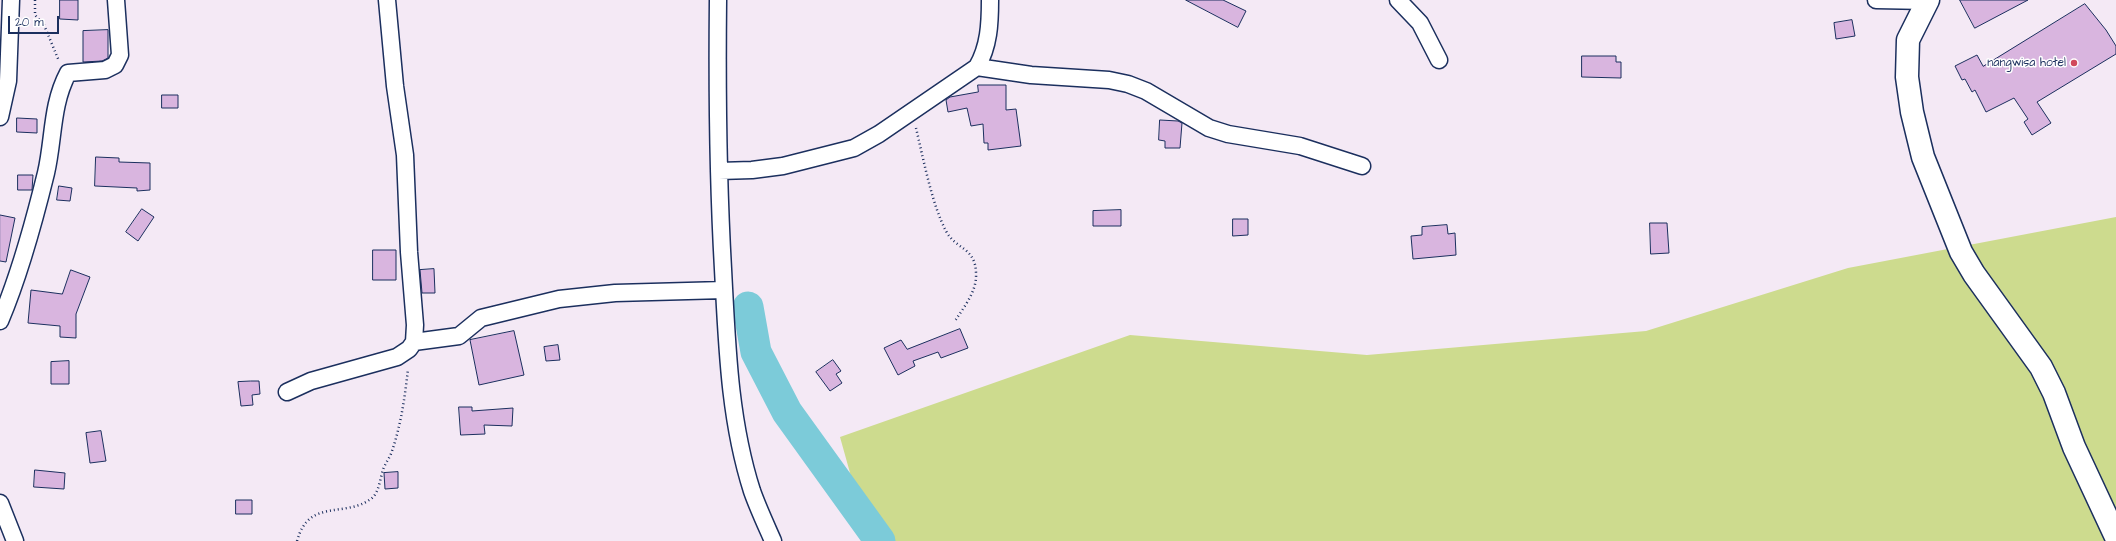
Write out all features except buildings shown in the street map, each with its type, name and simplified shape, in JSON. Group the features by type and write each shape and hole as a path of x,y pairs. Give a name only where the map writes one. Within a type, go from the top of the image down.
{"street":[{"path":"0,118 8,81 11,0"},
{"path":"0,321 7,304 39,199 46,172 58,97 68,73 105,70 116,65 120,55 116,0"},
{"path":"387,0 394,86 406,155 409,252 415,326 411,345"},
{"path":"718,0 717,81 719,171 728,361 736,424 752,491 773,541"},
{"path":"719,171 752,170 783,166 854,148 879,134 977,67 984,54 989,36 990,0"},
{"path":"1398,0 1420,23 1439,60"},
{"path":"1876,0 1928,0 1908,40 1907,77 1911,105 1923,157 1940,202 1970,268 1990,298 2029,348 2041,367 2054,393 2074,447 2116,537"},
{"path":"977,67 1031,75 1109,80 1128,84 1146,91 1209,128 1228,134 1300,146 1362,166"},
{"path":"288,392 311,381 397,357 411,345 459,336 480,318 559,299 615,293 724,290"},
{"path":"0,503 15,541"}],"path":[{"path":"35,0 35,15 44,25 53,51 68,73"},
{"path":"912,112 935,200 944,226 954,241 971,255 975,266 974,288 955,321"},
{"path":"297,541 306,521 318,513 364,502 372,498 392,450 404,402 411,345"}],"green space":[{"path":"2116,217 2116,541 869,541 840,437 1130,335 1367,355 1646,331 1848,268"}],"waterway":[{"path":"748,307 756,352 787,412 880,541"}],"place":[{"name":"nangwisa hotel","path":"2074,63"}]}
